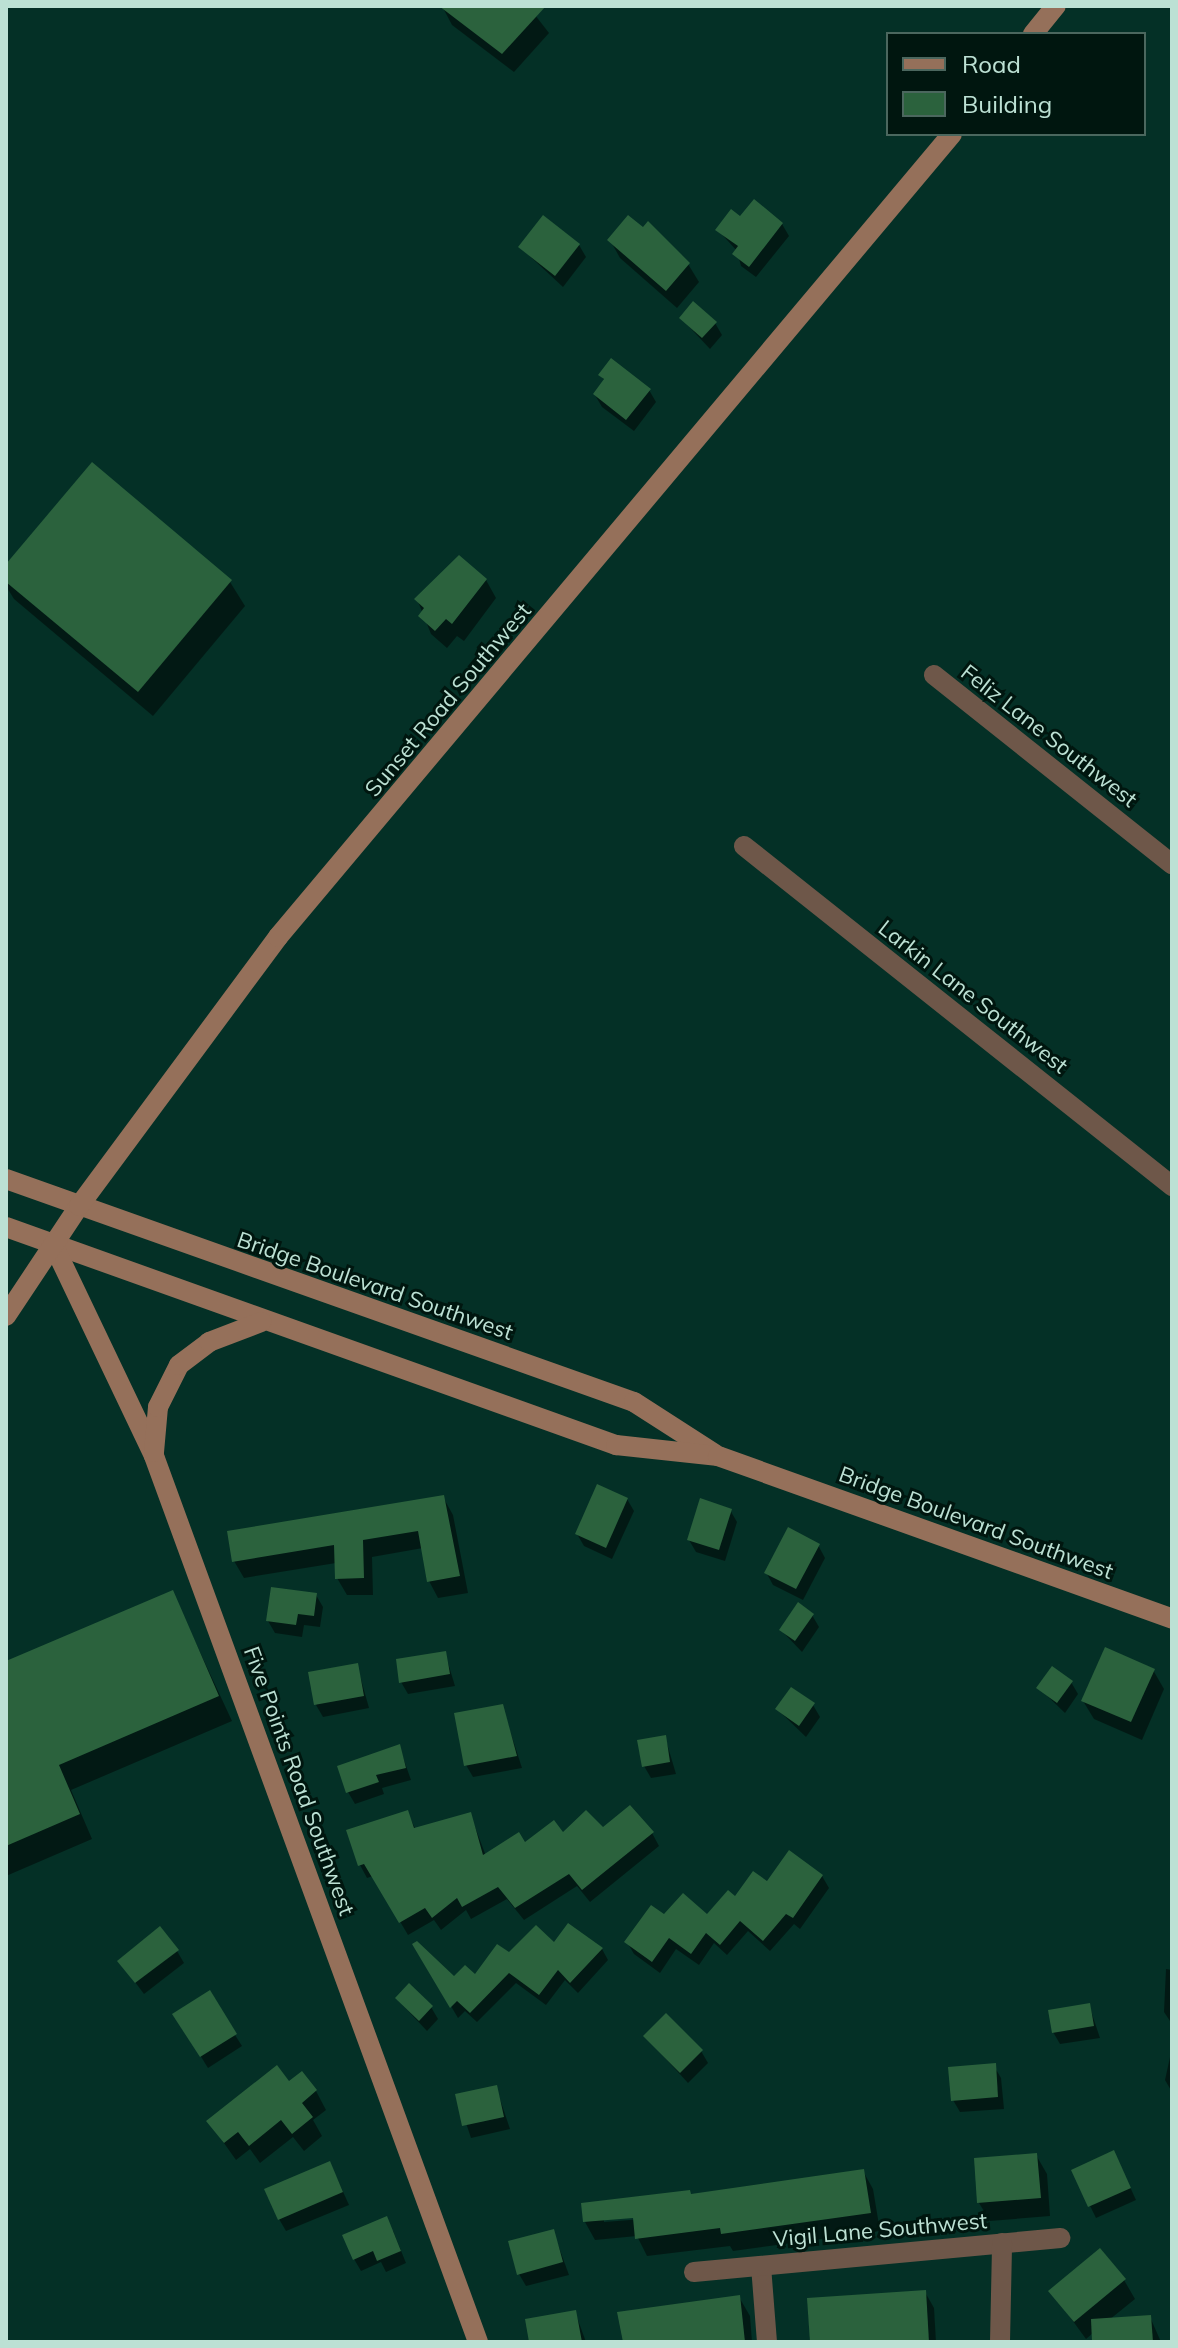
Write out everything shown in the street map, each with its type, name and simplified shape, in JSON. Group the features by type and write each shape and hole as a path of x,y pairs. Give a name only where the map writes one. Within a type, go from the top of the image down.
{"street":[{"path":"1035,32 1056,6"},
{"name":"Sunset Road Southwest","path":"6,1316 79,1206 278,937 950,136"},
{"name":"Feliz Lane Southwest","path":"934,675 1172,864"},
{"name":"Larkin Lane Southwest","path":"744,846 1172,1186"},
{"name":"Bridge Boulevard Southwest","path":"6,1179 634,1402 718,1456 1172,1619"},
{"name":"Bridge Boulevard Southwest","path":"6,1227 261,1322 616,1445 718,1456"},
{"name":"Five Points Road Southwest","path":"53,1244 154,1456 478,2342"},
{"path":"154,1456 158,1407 179,1365 209,1342 261,1322"},
{"name":"Vigil Lane Southwest","path":"694,2272 1060,2238"},
{"name":"Vigil Lane Southwest","path":"1000,2342 1002,2243"},
{"name":"Vigil Lane Southwest","path":"761,2266 767,2342"}],"building":[{"path":"439,6 546,6 502,54"},
{"path":"754,199 783,223 749,267 732,254 738,246 715,230 731,209 740,216"},
{"path":"543,215 580,244 555,276 518,247"},
{"path":"628,215 643,227 648,221 690,263 666,291 607,240"},
{"path":"693,301 717,322 702,338 679,318"},
{"path":"611,358 651,389 626,420 593,394 604,379 598,375"},
{"path":"92,462 232,580 138,692 6,582 6,564"},
{"path":"459,555 487,579 452,624 446,619 435,631 418,616 424,608 414,599"},
{"path":"597,1484 628,1498 606,1548 575,1534"},
{"path":"444,1495 460,1576 427,1582 418,1531 363,1540 364,1578 335,1579 334,1545 232,1562 227,1531"},
{"path":"700,1498 732,1509 719,1550 687,1540"},
{"path":"788,1527 820,1544 796,1589 764,1573"},
{"path":"271,1587 317,1593 314,1616 298,1614 296,1625 266,1621"},
{"path":"173,1590 219,1696 59,1765 80,1814 6,1846 6,1661"},
{"path":"798,1602 814,1614 795,1641 779,1630"},
{"path":"1105,1647 1155,1669 1131,1722 1081,1701"},
{"path":"446,1651 450,1674 399,1683 396,1659"},
{"path":"358,1663 364,1696 314,1705 308,1672"},
{"path":"1052,1666 1073,1681 1057,1703 1036,1688"},
{"path":"791,1687 815,1703 799,1726 775,1709"},
{"path":"503,1704 517,1756 464,1766 454,1713"},
{"path":"666,1735 670,1762 642,1767 637,1740"},
{"path":"400,1744 406,1768 376,1775 379,1782 346,1793 337,1766"},
{"path":"630,1805 654,1832 582,1890 569,1874 515,1908 498,1887 462,1907 457,1898 432,1918 425,1908 399,1923 364,1864 358,1866 346,1830 408,1810 414,1828 471,1812 483,1855 519,1832 525,1842 554,1820 563,1832 586,1810 603,1827"},
{"path":"789,1850 823,1875 793,1918 786,1914 763,1941 740,1921 720,1945 706,1933 691,1954 669,1938 652,1962 624,1942 651,1905 664,1914 683,1893 707,1914 728,1890 735,1896 753,1871 767,1881"},
{"path":"568,1923 603,1948 570,1983 558,1970 539,1995 509,1973 470,2013 457,2001 450,2008 412,1944 417,1941 454,1976 465,1965 475,1974 497,1944 509,1952 536,1925 554,1942"},
{"path":"160,1926 179,1950 135,1983 117,1961"},
{"path":"409,1983 433,2006 419,2021 395,1998"},
{"path":"210,1990 237,2034 200,2057 172,2014"},
{"path":"1090,2003 1094,2026 1052,2033 1048,2010"},
{"path":"666,2013 703,2050 680,2073 643,2036"},
{"path":"996,2063 998,2097 951,2101 948,2067"},
{"path":"277,2065 289,2081 302,2071 317,2090 302,2103 313,2117 292,2134 281,2120 249,2146 238,2132 224,2143 206,2121"},
{"path":"497,2085 504,2117 462,2126 455,2094"},
{"path":"1114,2150 1131,2188 1088,2207 1071,2170"},
{"path":"1037,2153 1041,2198 977,2203 974,2158"},
{"path":"330,2161 343,2192 278,2220 264,2189"},
{"path":"864,2169 871,2213 721,2234 720,2228 635,2239 633,2218 583,2222 581,2203 690,2190 691,2194"},
{"path":"387,2216 401,2251 377,2261 373,2251 353,2260 342,2235"},
{"path":"554,2229 563,2262 517,2275 508,2241"},
{"path":"1100,2248 1126,2279 1074,2322 1048,2291"},
{"path":"926,2290 929,2342 810,2342 807,2298"},
{"path":"740,2295 745,2342 623,2342 617,2312"},
{"path":"576,2310 582,2342 529,2342 525,2319"},
{"path":"1151,2315 1153,2342 1092,2342 1091,2319"}]}
